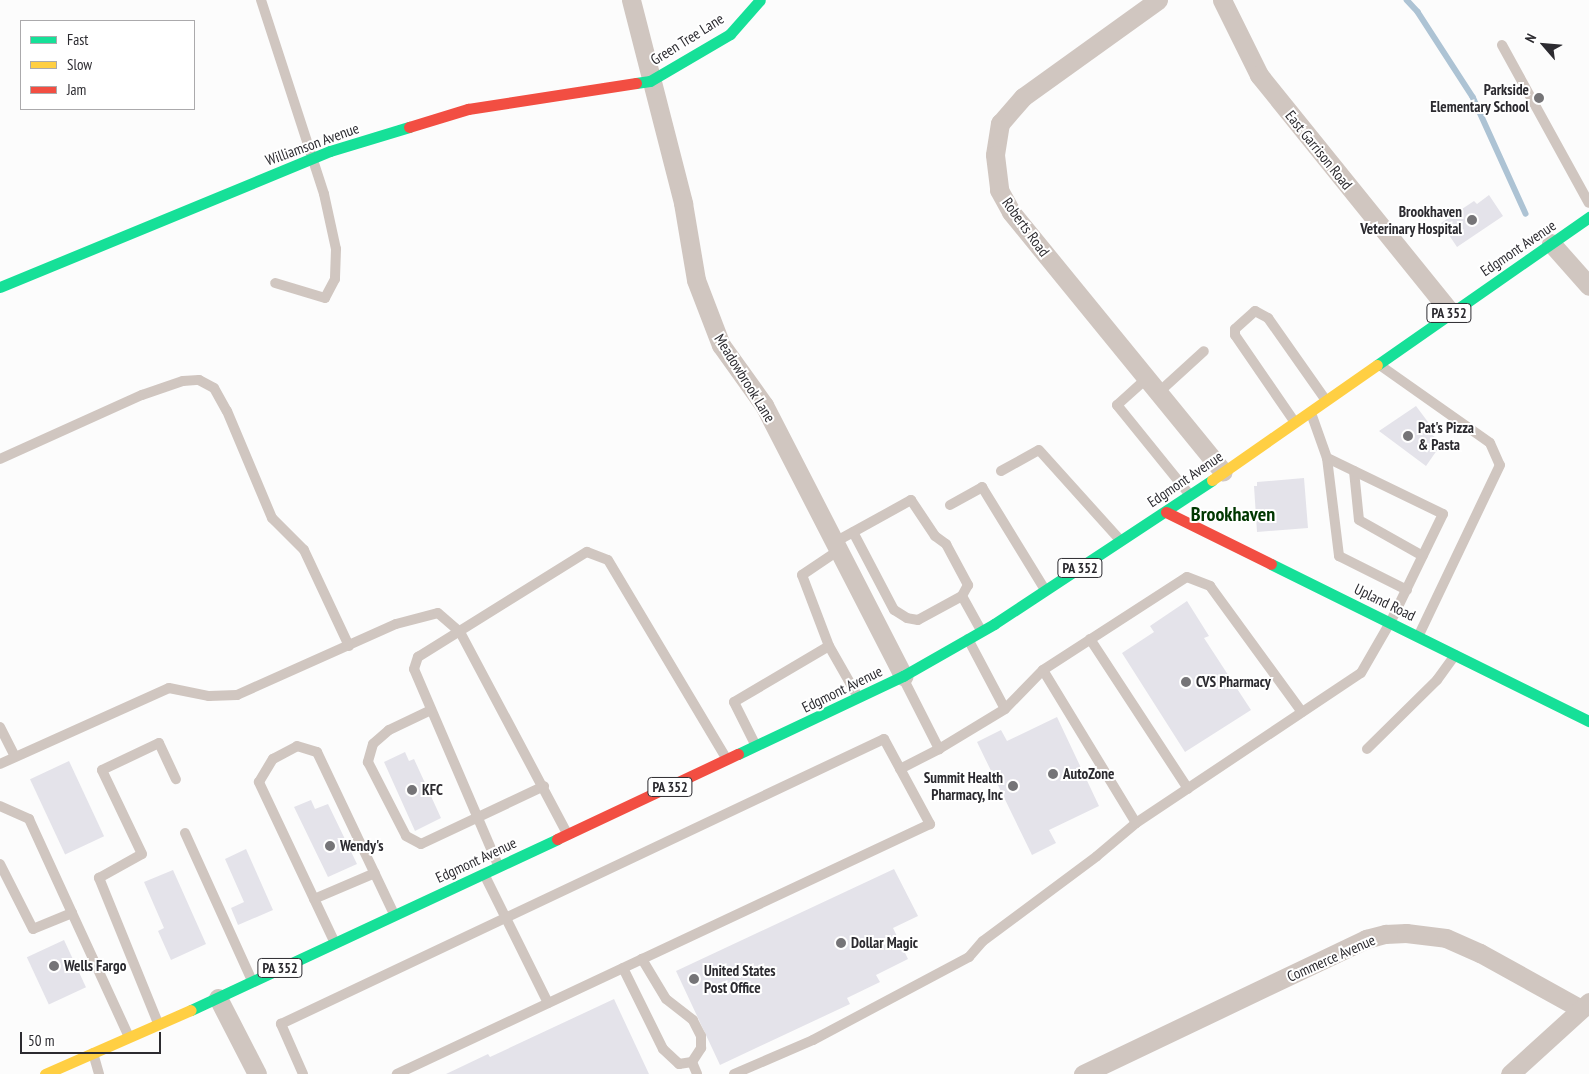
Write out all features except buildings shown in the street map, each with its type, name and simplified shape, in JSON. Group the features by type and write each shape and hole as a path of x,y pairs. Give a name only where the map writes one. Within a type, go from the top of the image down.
{"main road":[{"name":"Green Tree Lane","path":"650,80 730,34 760,0"},
{"name":"Williamson Avenue","path":"0,287 311,159 468,109 650,80"},
{"name":"Edgmont Avenue","path":"44,1074 218,998 757,747 903,676 981,631 1166,512 1450,312 1589,218"},
{"name":"Upland Road","path":"1166,512 1391,621 1589,721"}],"street":[{"name":"Meadowbrook Lane","path":"631,0 683,203 696,280 721,345 764,405 903,676"},
{"name":"Roberts Road","path":"1158,0 1023,97 1000,123 995,155 999,190 1011,212 1223,472"},
{"name":"East Garrison Road","path":"1222,0 1259,76 1450,312"},
{"path":"1551,243 1589,286"},
{"name":"Commerce Avenue","path":"1083,1074 1366,940 1385,934 1406,933 1446,938 1585,1006"},
{"path":"218,998 257,1074"},
{"path":"1510,1074 1585,1006"}],"lane":[{"path":"261,0 311,159 324,194 336,249 335,279 325,298 275,283"},
{"path":"1502,45 1589,203"},
{"path":"1294,421 1235,335 1235,329 1255,311 1268,318 1325,399"},
{"path":"1190,495 1118,404 1152,386 1204,351"},
{"path":"1377,363 1490,443 1500,464 1419,635"},
{"path":"0,459 142,396 182,381 199,380 214,388 227,411 272,518 304,550 349,646"},
{"path":"1310,410 1327,458 1339,556 1407,590"},
{"path":"1001,471 1039,450 1121,541"},
{"path":"734,1074 813,1040 969,957 983,940 1097,856 1136,823 1361,673 1407,590 1443,514 1327,458"},
{"path":"1354,471 1359,520 1423,556"},
{"path":"950,505 982,487 1045,591"},
{"path":"853,532 894,610 907,618 918,620 962,596 968,585 946,544 935,536 911,500 853,532 802,575 829,646 858,698"},
{"path":"498,866 414,669 418,657 587,552 608,560 727,761"},
{"path":"900,769 939,749 1005,709 1043,670 1187,577 1210,586 1302,712"},
{"path":"962,596 981,631"},
{"path":"0,764 169,688 209,696 237,695 396,624 438,613 460,632 568,834"},
{"path":"968,639 1005,709"},
{"path":"1090,640 1188,789"},
{"path":"757,747 734,702 829,646"},
{"path":"1367,749 1437,680 1455,654"},
{"path":"1043,670 1136,823"},
{"path":"903,676 939,749"},
{"path":"431,710 390,730 373,744 368,762 406,836 421,844 544,786"},
{"path":"0,726 15,756"},
{"path":"303,1074 281,1024 884,739 930,824 397,1074"},
{"path":"158,1024 99,878 142,854 102,770 159,743 176,779"},
{"path":"335,942 259,782 273,759 297,746 317,752 395,914"},
{"path":"0,806 28,819 129,1037"},
{"path":"185,833 252,982"},
{"path":"0,864 32,929 72,913"},
{"path":"314,899 375,873"},
{"path":"484,873 548,1003"},
{"path":"622,968 662,1050 679,1064 692,1062 701,1048 701,1036 693,1020 666,999 642,959"},
{"path":"93,1053 99,1074"},
{"path":"692,1062 697,1074"}],"waterway":[{"path":"1407,0 1418,12 1473,97 1526,214"}],"traffic: fast":[{"path":"636,83 650,81 730,34 760,0"},
{"path":"0,287 330,151 409,127"},
{"path":"1377,365 1589,217"},
{"path":"738,754 903,676 994,624 1212,480"},
{"path":"1271,564 1589,721"},
{"path":"191,1010 557,839"}],"traffic: slow":[{"path":"1212,480 1377,365"},
{"path":"45,1074 191,1010"}],"traffic: jam":[{"path":"409,127 468,109 636,83"},
{"path":"1166,512 1271,564"},
{"path":"557,839 738,754"}],"place":[{"name":"Parkside Elementary School","path":"1539,98"},
{"name":"Brookhaven Veterinary Hospital","path":"1472,220"},
{"name":"Pat's Pizza & Pasta","path":"1408,436"},
{"name":"CVS Pharmacy","path":"1186,682"},
{"name":"AutoZone","path":"1053,774"},
{"name":"Summit Health Pharmacy, Inc","path":"1013,786"},
{"name":"KFC","path":"412,790"},
{"name":"Wendy's","path":"330,846"},
{"name":"Dollar Magic","path":"841,943"},
{"name":"Wells Fargo","path":"54,966"},
{"name":"United States Post Office","path":"694,979"}],"district":[{"name":"Brookhaven","path":"1233,514"}]}
